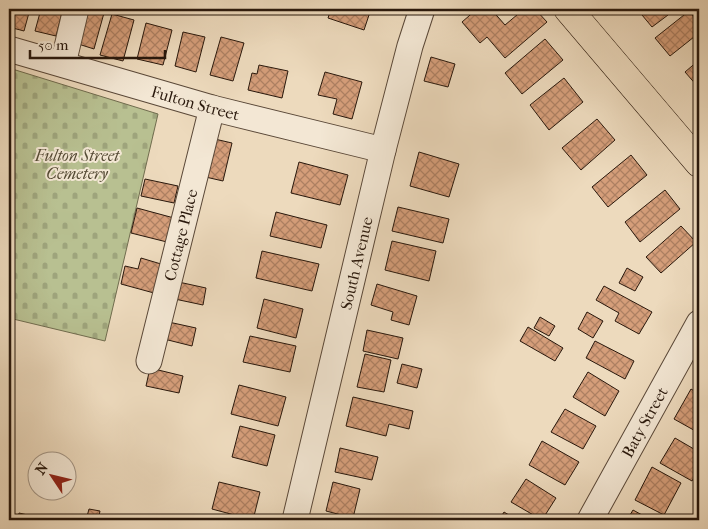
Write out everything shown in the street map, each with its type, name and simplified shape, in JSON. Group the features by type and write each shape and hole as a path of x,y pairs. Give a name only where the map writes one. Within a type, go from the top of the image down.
{"main road":[{"path":"568,9 699,163"}],"street":[{"path":"63,64 76,9"},
{"name":"South Avenue","path":"295,520 383,150 410,46 422,9"},
{"name":"Fulton Street","path":"9,49 212,108 383,150"},
{"name":"Cottage Place","path":"149,361 212,108"},
{"name":"Baty Street","path":"590,520 699,323"}],"green space":[{"name":"Fulton Street Cemetery","path":"9,68 158,114 105,341 9,318"}],"building":[{"path":"9,9 30,9 24,31 9,27"},
{"path":"41,9 63,9 56,36 35,31"},
{"path":"81,9 90,9 104,13 94,49 72,42"},
{"path":"331,9 371,9 364,30 328,18"},
{"path":"477,9 491,9 505,25 524,9 535,9 547,22 505,58 487,37 480,43 462,22"},
{"path":"637,9 663,9 668,15 652,27"},
{"path":"689,11 699,24 699,33 670,56 655,38"},
{"path":"112,14 134,20 123,61 100,55"},
{"path":"146,23 172,30 163,65 137,59"},
{"path":"183,32 205,37 196,72 175,66"},
{"path":"221,37 244,43 233,81 210,75"},
{"path":"545,39 563,60 522,94 505,73"},
{"path":"431,57 455,64 448,87 424,81"},
{"path":"699,60 699,88 685,72"},
{"path":"259,65 288,71 282,98 248,90 252,73 257,74"},
{"path":"325,72 362,82 352,119 333,114 337,99 318,95"},
{"path":"564,78 583,102 549,130 530,105"},
{"path":"597,119 615,140 581,170 562,148"},
{"path":"206,137 232,143 223,181 197,175"},
{"path":"419,152 459,164 449,197 410,186"},
{"path":"631,155 647,175 608,207 592,187"},
{"path":"299,162 348,175 340,205 291,193"},
{"path":"145,179 178,186 174,203 141,196"},
{"path":"665,190 680,209 640,242 625,222"},
{"path":"398,207 449,219 443,243 392,231"},
{"path":"137,208 174,218 167,242 131,233"},
{"path":"276,212 327,225 321,248 270,236"},
{"path":"681,226 696,242 661,273 646,257"},
{"path":"392,241 436,251 429,281 385,270"},
{"path":"262,251 319,264 312,291 256,278"},
{"path":"141,258 161,264 154,293 121,284 125,266 138,269"},
{"path":"627,268 643,277 635,291 619,283"},
{"path":"174,281 206,288 203,305 170,298"},
{"path":"377,284 417,296 409,325 391,320 393,312 371,305"},
{"path":"604,286 652,312 639,334 615,321 619,313 596,300"},
{"path":"264,299 303,309 296,338 257,328"},
{"path":"587,312 603,321 593,338 578,329"},
{"path":"540,317 555,326 549,336 534,328"},
{"path":"164,321 196,328 192,346 160,338"},
{"path":"528,327 563,348 555,361 520,341"},
{"path":"367,330 403,338 398,359 363,351"},
{"path":"250,336 296,346 290,372 243,362"},
{"path":"595,341 634,361 625,379 586,358"},
{"path":"365,354 391,360 384,392 357,387"},
{"path":"402,364 422,369 417,388 397,383"},
{"path":"150,368 183,376 179,393 146,386"},
{"path":"588,372 619,391 605,416 573,397"},
{"path":"239,385 286,397 278,426 231,414"},
{"path":"691,389 699,394 699,433 674,419"},
{"path":"353,397 413,411 409,429 389,424 386,436 346,426"},
{"path":"565,409 596,426 583,449 551,432"},
{"path":"240,426 275,435 267,466 232,457"},
{"path":"675,438 699,452 699,468 692,481 660,463"},
{"path":"542,441 579,462 565,485 529,465"},
{"path":"340,448 378,457 372,480 335,472"},
{"path":"652,467 681,483 664,515 635,500"},
{"path":"526,479 556,498 542,520 511,502"},
{"path":"219,482 260,492 253,520 212,509"},
{"path":"333,482 360,489 353,518 326,511"},
{"path":"89,509 100,511 98,520 86,520"},
{"path":"633,510 651,520 627,520"},
{"path":"504,512 517,520 499,520"},
{"path":"19,513 45,519 18,520"}]}
